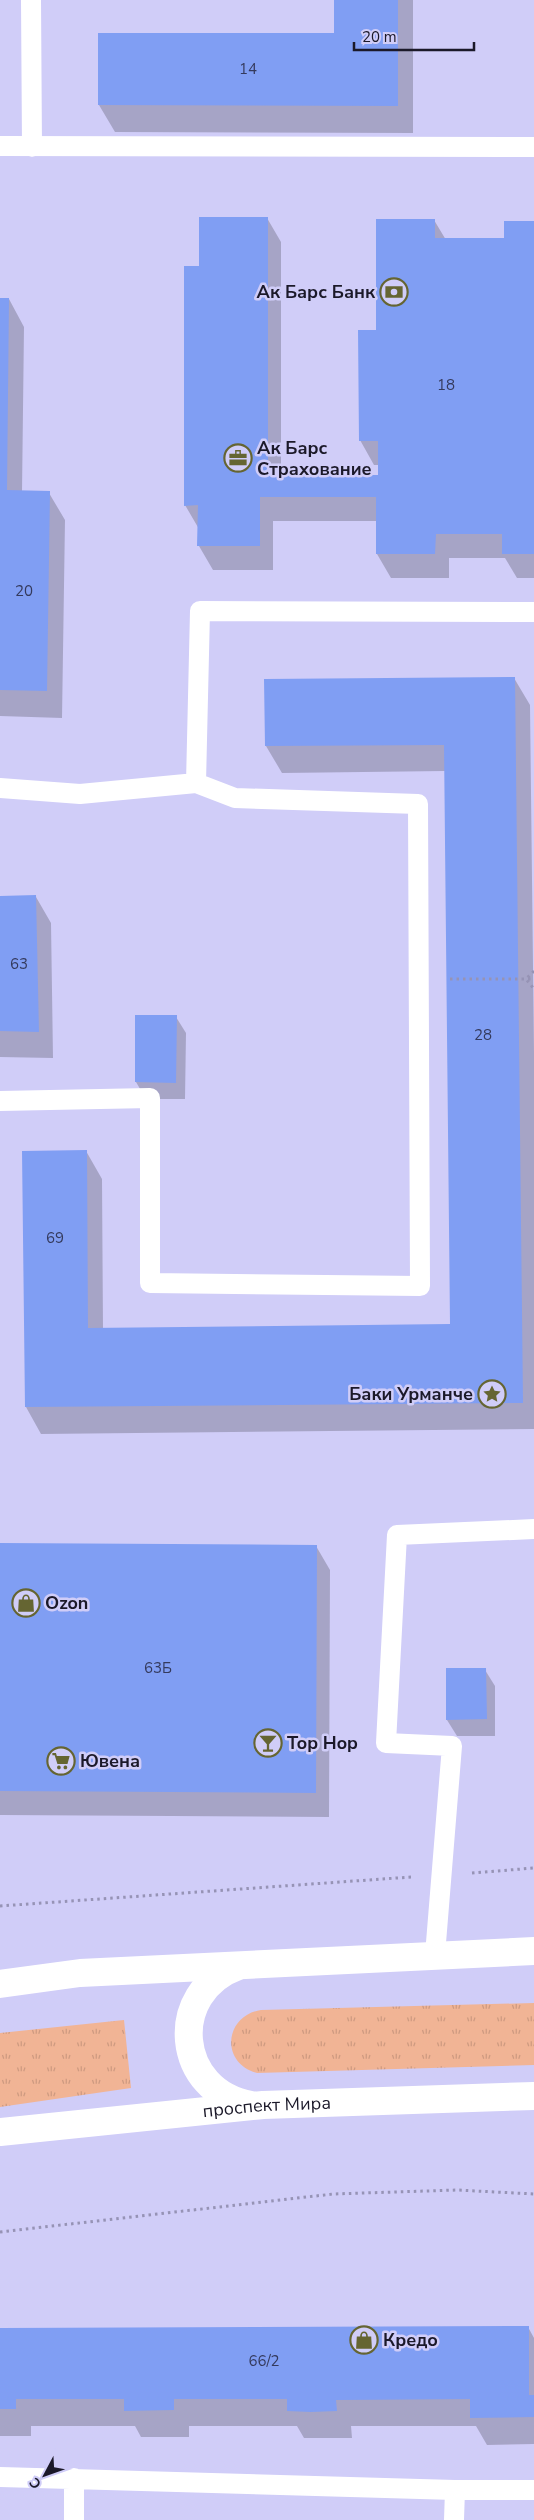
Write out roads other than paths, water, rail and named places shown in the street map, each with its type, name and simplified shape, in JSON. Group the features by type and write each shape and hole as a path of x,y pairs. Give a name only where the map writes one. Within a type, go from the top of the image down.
{"main road":[{"path":"0,1984 80,1973 255,1963 534,1951"},
{"path":"255,1963 228,1970 205,1986 192,2010 188,2038 195,2065 212,2087 236,2101 263,2105"},
{"name":"проспект Мира","path":"0,2132 263,2105 534,2096"}],"lane":[{"path":"31,0 32,147"},
{"path":"0,146 534,147"},
{"path":"196,783 200,612 534,612"},
{"path":"0,788 80,794 196,783 235,798 418,804 420,1286 150,1283 150,1098 0,1101"},
{"path":"435,1955 452,1746 386,1743 397,1535 534,1529"},
{"path":"0,2477 455,2490 534,2490"},
{"path":"74,2478 74,2520"},
{"path":"454,2520 455,2490"}],"place":[{"name":"Ак Барс Банк","path":"394,292"},
{"name":"Ак Барс Страхование","path":"238,458"},
{"name":"Баки Урманче","path":"492,1394"},
{"name":"Ozon","path":"26,1603"},
{"name":"Top Hop","path":"268,1743"},
{"name":"Ювена","path":"61,1761"},
{"name":"Кредо","path":"364,2340"}]}
